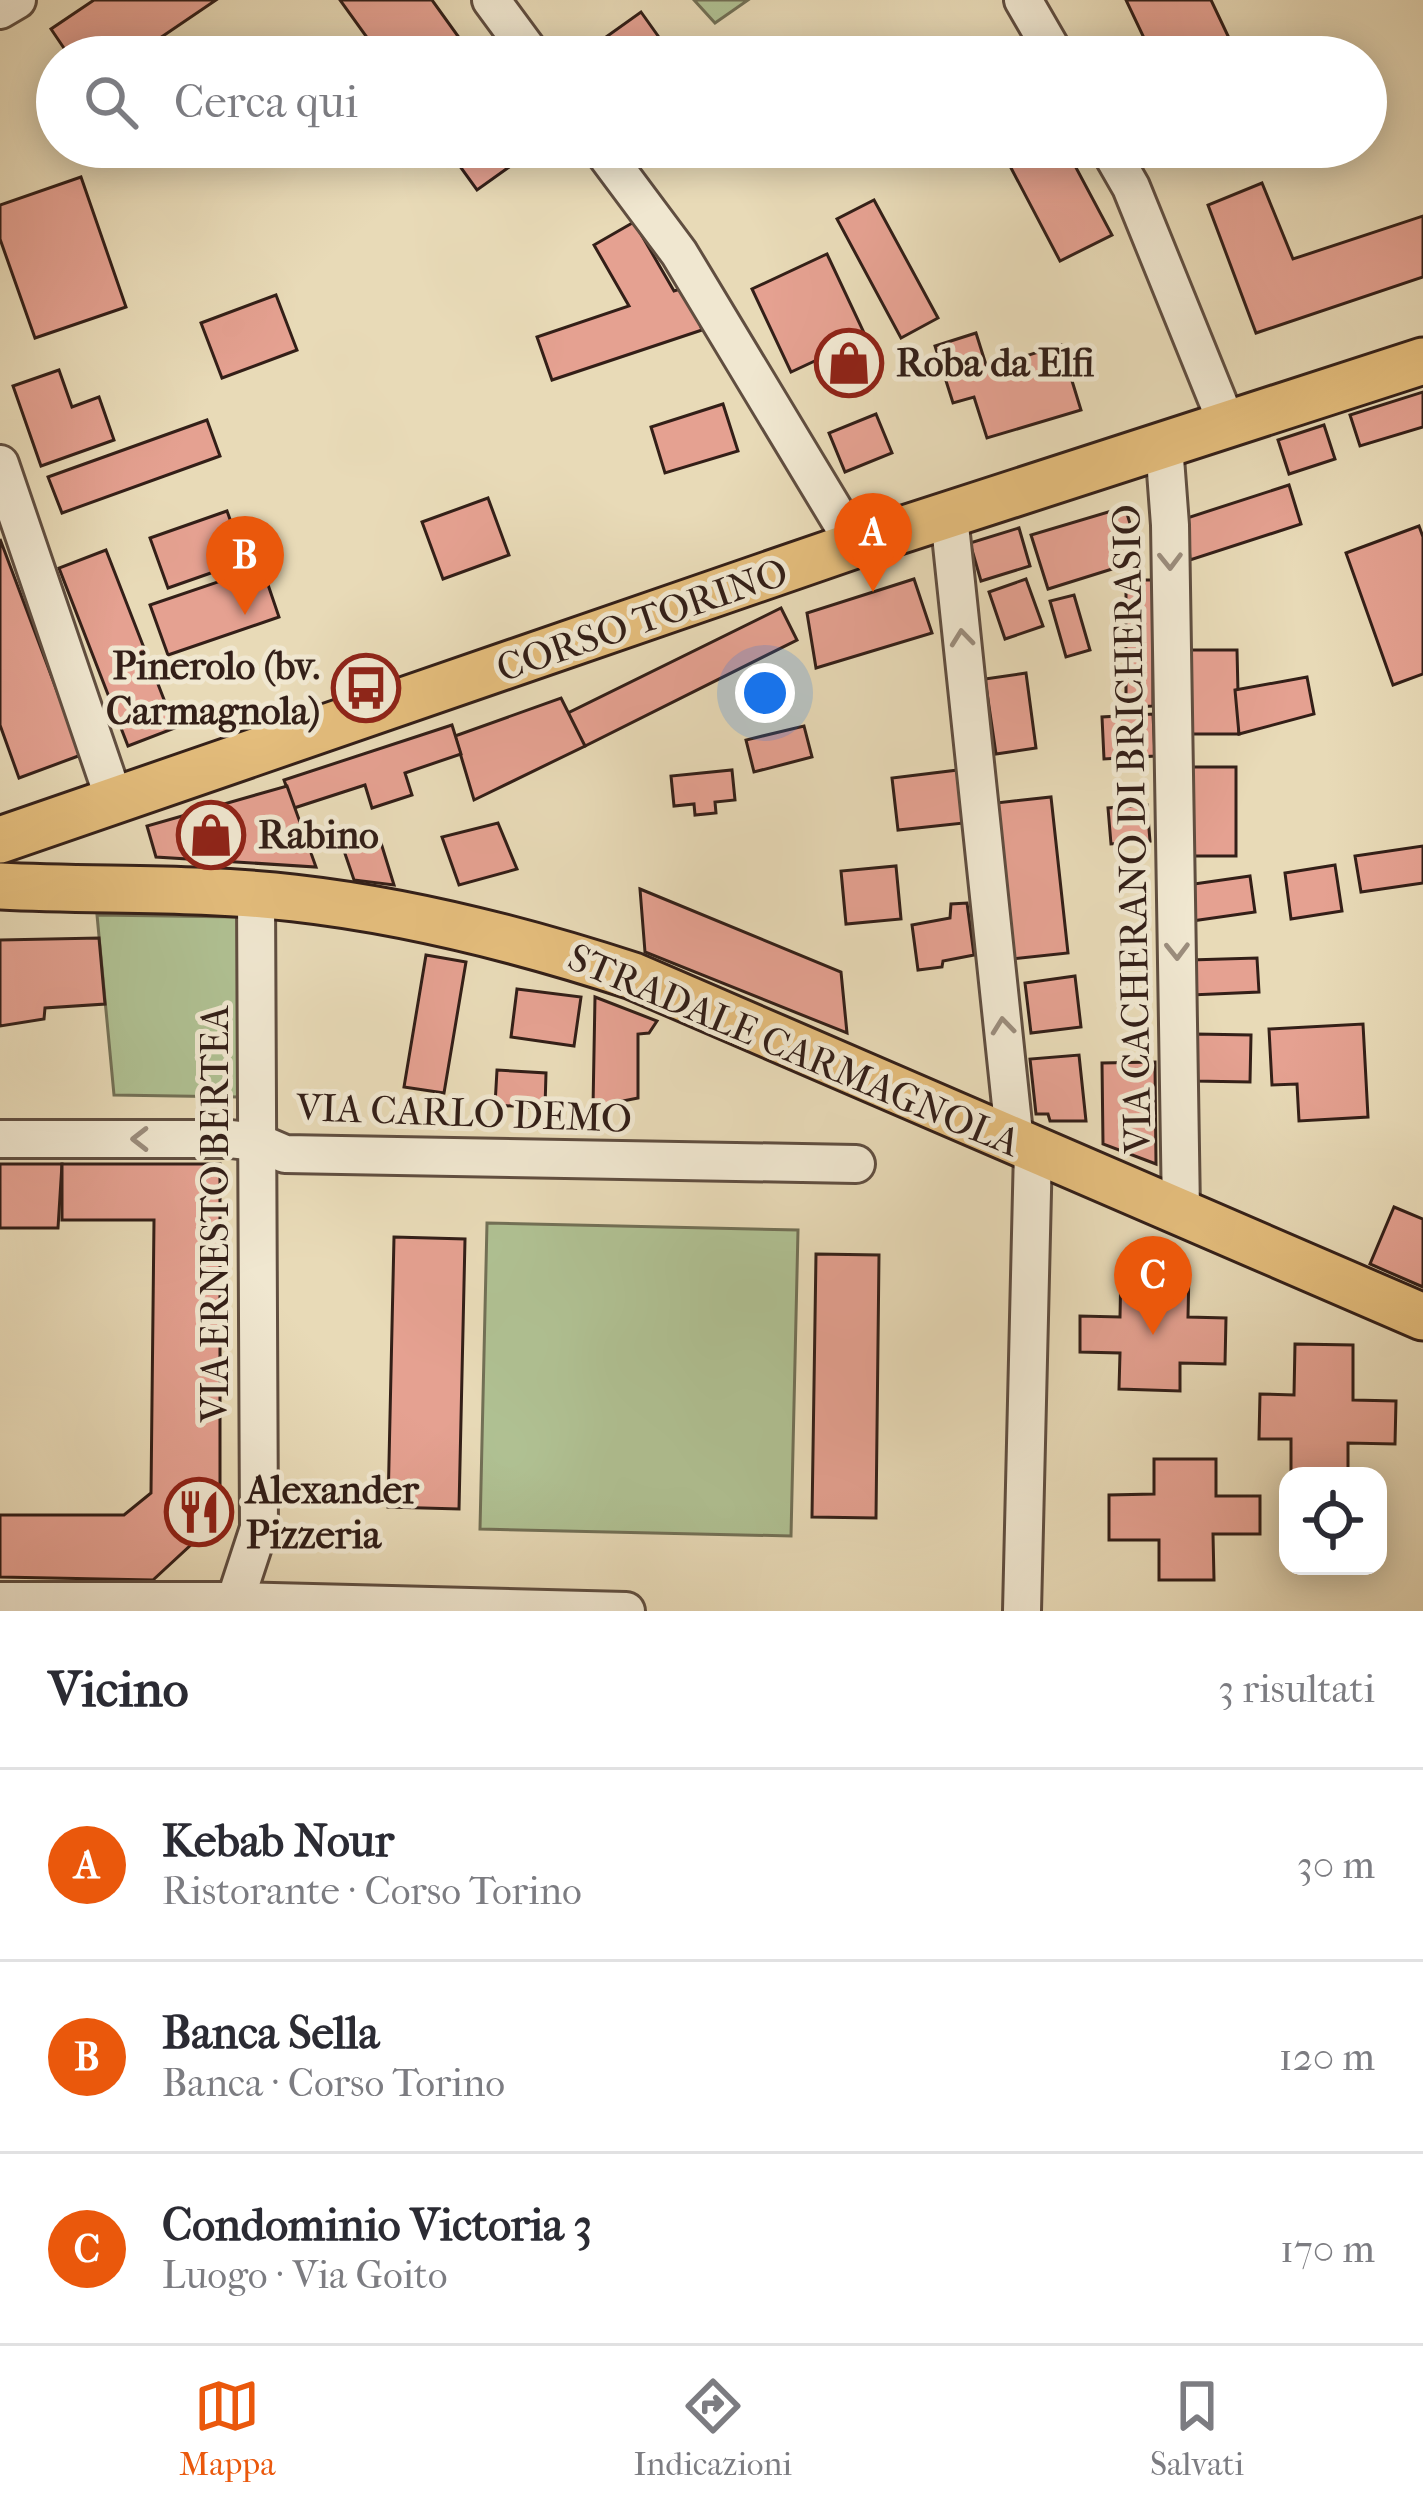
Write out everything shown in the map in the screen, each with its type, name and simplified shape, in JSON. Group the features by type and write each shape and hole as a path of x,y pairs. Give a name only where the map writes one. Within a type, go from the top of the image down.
{"main road":[{"name":"CORSO TORINO","path":"0,840 855,545 1423,362"},
{"name":"STRADALE CARMAGNOLA","path":"0,886 256,896 389,913 559,952 633,976 1423,1317"}],"street":[{"path":"0,10 17,0"},
{"path":"491,0 518,36"},
{"path":"1022,0 1043,36"},
{"path":"616,168 679,253 855,545"},
{"path":"1120,168 1227,424"},
{"name":"VIA CACHERANO DI BRICHERASIO","path":"1165,445 1180,1211"},
{"path":"0,464 115,802"},
{"path":"949,516 1024,1146 1022,1611"},
{"name":"VIA ERNESTO BERTEA","path":"235,1601 259,1528 256,896"},
{"name":"VIA CARLO DEMO","path":"0,1139 256,1142 284,1154 856,1164"},
{"path":"0,1601 235,1601 626,1611"}],"green space":[{"path":"694,0 748,0 715,23"},
{"path":"97,915 238,917 238,1097 114,1095"},
{"path":"487,1223 798,1230 791,1536 480,1529"}],"building":[{"path":"94,0 216,0 163,36 56,36 51,29"},
{"path":"340,0 432,0 458,36 366,36"},
{"path":"1126,0 1211,0 1228,36 1143,36"},
{"path":"641,12 658,36 607,36"},
{"path":"461,168 508,168 477,190"},
{"path":"1011,168 1076,168 1112,235 1060,261"},
{"path":"81,177 126,307 35,338 0,239 0,205"},
{"path":"1262,183 1293,259 1423,216 1423,277 1256,333 1208,205"},
{"path":"874,200 938,318 901,338 837,219"},
{"path":"634,222 674,291 687,287 702,330 552,380 537,337 629,306 594,245"},
{"path":"827,254 866,337 791,372 752,289"},
{"path":"276,295 297,350 222,378 201,323"},
{"path":"976,333 987,368 1061,345 1081,410 987,438 974,397 953,403 935,346"},
{"path":"59,370 72,407 99,397 114,440 41,466 13,386"},
{"path":"1423,392 1423,427 1360,446 1350,415"},
{"path":"723,404 738,451 665,473 651,427"},
{"path":"876,414 892,453 845,472 829,433"},
{"path":"207,420 220,456 62,513 48,477"},
{"path":"1324,425 1335,459 1289,474 1278,440"},
{"path":"1289,485 1301,524 1190,560 1187,518"},
{"path":"488,498 509,555 443,579 422,522"},
{"path":"1125,507 1141,560 1048,589 1031,535"},
{"path":"227,511 245,561 168,588 150,538"},
{"path":"1419,526 1423,537 1423,674 1393,685 1346,553"},
{"path":"1019,528 1030,566 981,581 970,543"},
{"path":"0,539 81,755 19,778 0,725"},
{"path":"106,550 175,728 128,746 59,568"},
{"path":"262,567 279,617 168,655 150,605"},
{"path":"914,579 932,633 816,668 807,613"},
{"path":"1026,579 1043,626 1005,639 989,592"},
{"path":"1126,580 1153,580 1153,706 1126,707"},
{"path":"1074,595 1090,650 1066,657 1050,601"},
{"path":"781,608 797,640 585,746 566,714"},
{"path":"1186,650 1237,650 1239,734 1186,734"},
{"path":"1026,673 1036,748 996,754 985,679"},
{"path":"1307,677 1314,714 1239,734 1235,690"},
{"path":"561,698 585,746 474,800 455,736"},
{"path":"1153,714 1155,756 1104,759 1102,717"},
{"path":"452,725 461,754 405,773 412,795 372,808 365,785 294,808 284,780"},
{"path":"804,726 812,757 754,772 746,740"},
{"path":"1183,767 1236,767 1236,856 1183,856"},
{"path":"732,770 735,800 715,802 716,813 695,815 694,804 674,806 671,776"},
{"path":"958,770 964,823 898,830 892,778"},
{"path":"287,786 316,867 156,857 147,826"},
{"path":"1051,797 1068,953 1012,959 996,803"},
{"path":"1147,805 1150,841 1111,844 1108,808"},
{"path":"498,823 517,869 459,885 442,837"},
{"path":"377,830 394,885 354,880 341,842"},
{"path":"1423,846 1423,883 1361,892 1355,856"},
{"path":"1335,865 1342,911 1291,919 1285,873"},
{"path":"896,866 901,919 846,924 841,871"},
{"path":"1250,876 1255,912 1192,921 1187,885"},
{"path":"640,889 841,972 847,1033 645,952"},
{"path":"967,903 974,955 918,970 912,925 950,918 951,904"},
{"path":"99,938 105,1004 45,1008 44,1019 0,1026 0,940"},
{"path":"426,955 466,962 444,1093 404,1087"},
{"path":"1257,958 1259,992 1191,995 1190,960"},
{"path":"1075,976 1081,1027 1031,1033 1025,983"},
{"path":"517,989 581,997 574,1046 511,1037"},
{"path":"595,997 657,1021 649,1033 638,1034 638,1098 593,1107"},
{"path":"1363,1024 1368,1117 1299,1121 1297,1084 1272,1085 1269,1029"},
{"path":"1195,1034 1251,1035 1250,1082 1194,1081"},
{"path":"1079,1055 1086,1121 1050,1121 1048,1114 1036,1114 1030,1059"},
{"path":"1155,1062 1156,1164 1103,1144 1102,1063"},
{"path":"497,1070 546,1073 545,1108 495,1105"},
{"path":"0,1164 62,1164 58,1228 0,1228"},
{"path":"62,1164 220,1164 220,1518 153,1580 0,1577 0,1515 124,1515 151,1493 154,1220 62,1220"},
{"path":"1394,1207 1423,1219 1423,1287 1370,1264"},
{"path":"394,1237 465,1239 459,1509 388,1507"},
{"path":"816,1254 879,1255 876,1518 812,1517"},
{"path":"1121,1268 1189,1269 1188,1317 1226,1318 1225,1364 1180,1363 1180,1391 1119,1389 1120,1353 1080,1352 1080,1316 1120,1317"},
{"path":"1295,1344 1353,1345 1353,1400 1396,1401 1395,1444 1348,1443 1348,1467 1291,1467 1291,1439 1259,1439 1260,1394 1294,1395"},
{"path":"1154,1459 1216,1459 1216,1496 1260,1496 1260,1534 1213,1534 1214,1580 1159,1580 1159,1540 1109,1540 1109,1495 1154,1494"}],"place":[{"name":"Roba da Elfi","path":"849,363"},
{"name":"Kebab Nour","path":"873,592"},
{"name":"Banca Sella","path":"245,615"},
{"name":"Pinerolo (bv. Carmagnola)","path":"366,688"},
{"name":"Rabino","path":"211,835"},
{"name":"Condominio Victoria 3","path":"1153,1335"},
{"name":"Alexander Pizzeria","path":"199,1512"}]}
